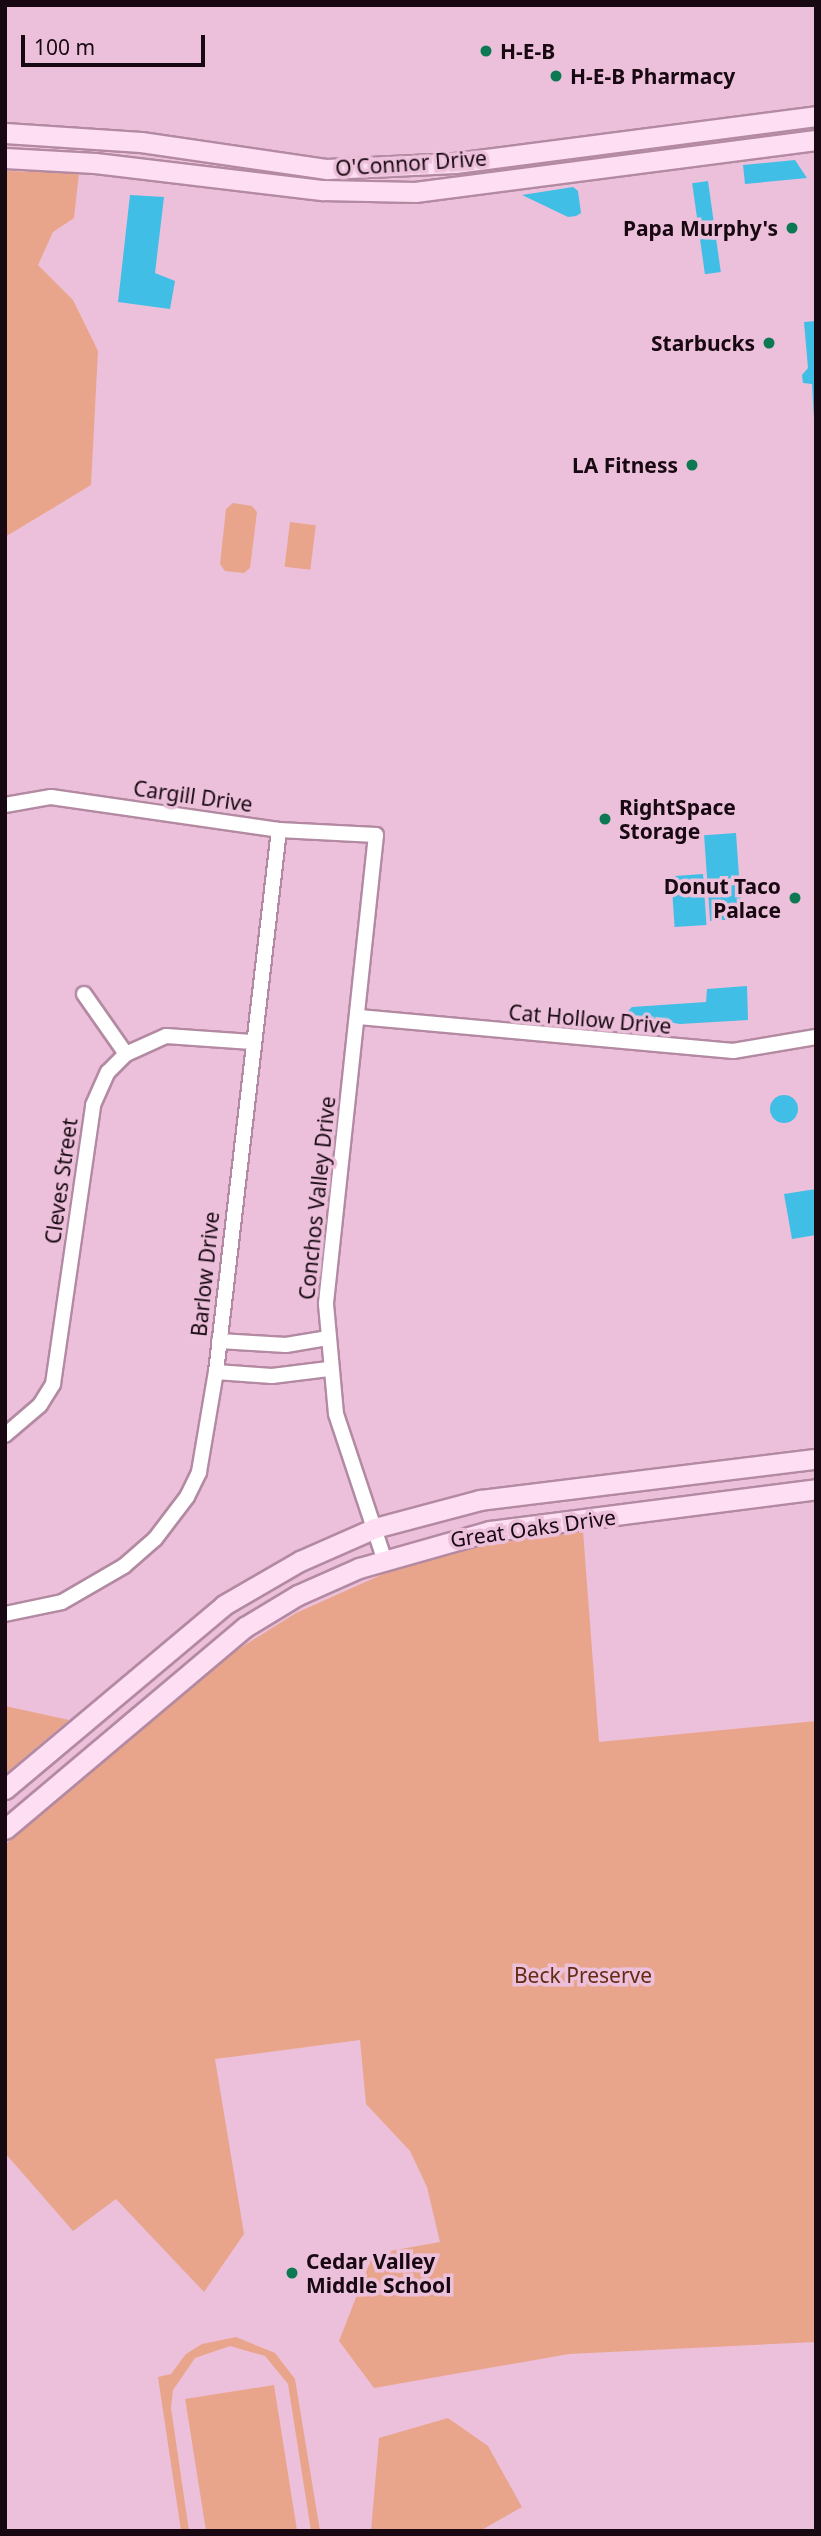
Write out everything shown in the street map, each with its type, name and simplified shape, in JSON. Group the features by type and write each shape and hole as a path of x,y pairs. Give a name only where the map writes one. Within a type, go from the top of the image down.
{"main road":[{"name":"O'Connor Drive","path":"5,133 141,142 327,169 455,163 816,116"},
{"path":"593,172 600,156 648,147 684,132"},
{"name":"O'Connor Drive","path":"5,158 95,163 323,190 427,191 593,172 816,140"},
{"path":"427,191 471,177 572,162 590,145"},
{"name":"Great Oaks Drive","path":"5,1789 225,1605 300,1561 375,1528 480,1500 816,1459"},
{"name":"Great Oaks Drive","path":"5,1829 245,1627 298,1595 384,1558 490,1531 816,1489"}],"street":[{"name":"Cargill Drive","path":"5,805 51,797 279,830 376,835"},
{"name":"Barlow Drive","path":"5,1614 62,1602 124,1566 155,1539 187,1497 199,1472 216,1372 252,1042 279,830"},
{"name":"Conchos Valley Drive","path":"376,835 359,1017 326,1304 329,1369 336,1415 384,1558"},
{"path":"84,994 126,1054"},
{"name":"Cat Hollow Drive","path":"359,1017 733,1051 816,1037"},
{"name":"Cleves Street","path":"5,1435 40,1405 53,1384 93,1105 108,1072 126,1054 166,1036 252,1042"},
{"path":"219,1341 286,1345 328,1338"},
{"path":"216,1372 272,1376 329,1369"}],"green space":[{"path":"5,171 79,173 74,218 53,232 38,265 73,300 98,351 91,485 5,537"},
{"path":"233,503 252,506 257,512 250,568 244,573 225,571 220,564 226,509"},
{"path":"290,522 316,525 310,570 285,567"},
{"name":"Beck Preserve","path":"583,1531 599,1742 816,1721 816,2342 569,2354 374,2388 339,2341 373,2254 440,2242 427,2187 410,2151 366,2104 360,2040 215,2059 244,2234 204,2292 116,2199 73,2231 5,2153 5,1845 227,1656 296,1613 401,1566 457,1548"},
{"path":"5,1706 69,1720 5,1774"},
{"path":"236,2337 275,2353 295,2379 320,2531 311,2531 288,2384 265,2356 230,2346 195,2358 173,2390 171,2408 189,2531 181,2531 158,2377 171,2374 186,2354 202,2344"},
{"path":"274,2385 297,2531 206,2531 185,2399"},
{"path":"448,2418 488,2446 522,2507 480,2531 371,2531 379,2438"}],"water":[{"path":"795,160 807,178 745,184 743,165"},
{"path":"708,181 721,272 705,274 692,183"},
{"path":"573,187 578,191 581,213 576,216 568,217 522,195"},
{"path":"130,195 164,197 155,273 175,281 170,309 118,302"},
{"path":"816,321 816,455 812,384 803,383 802,375 808,368 804,322"},
{"path":"736,833 742,919 710,921 704,835"},
{"path":"703,874 707,925 675,927 671,876"},
{"path":"747,986 748,1020 680,1024 624,1015 632,1007 706,1002 707,989"},
{"path":"784,1095 794,1099 798,1109 794,1119 784,1123 774,1119 770,1109 774,1099"},
{"path":"816,1189 816,1235 792,1239 784,1194"}],"place":[{"name":"H-E-B","path":"486,51"},
{"name":"H-E-B Pharmacy","path":"556,76"},
{"name":"Papa Murphy's","path":"792,228"},
{"name":"Starbucks","path":"769,343"},
{"name":"LA Fitness","path":"692,465"},
{"name":"RightSpace Storage","path":"605,819"},
{"name":"Donut Taco Palace","path":"795,898"},
{"name":"Cedar Valley Middle School","path":"292,2273"}]}
